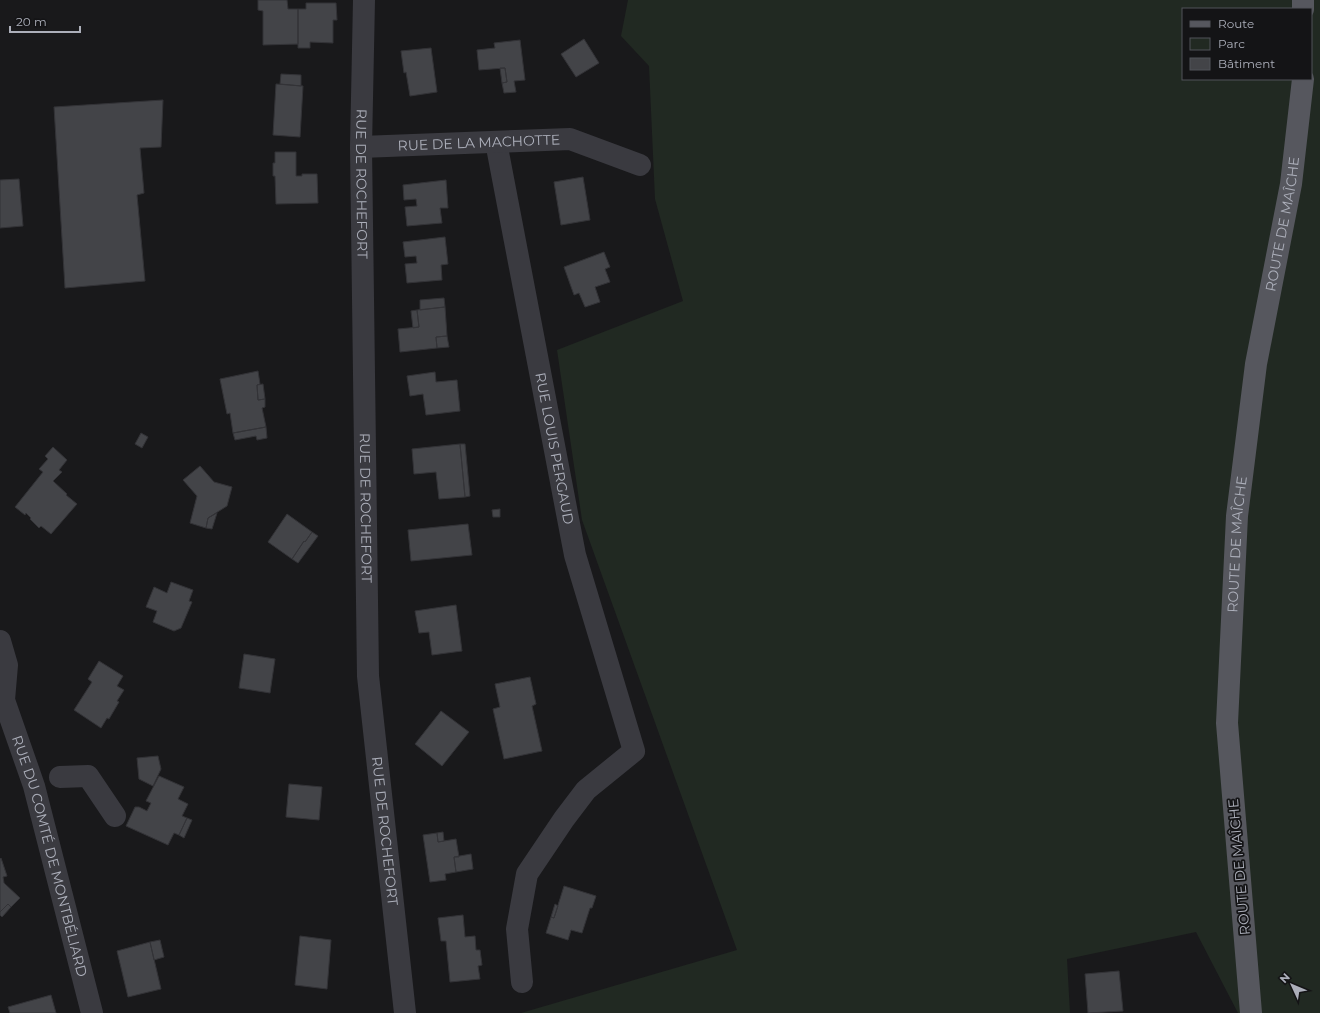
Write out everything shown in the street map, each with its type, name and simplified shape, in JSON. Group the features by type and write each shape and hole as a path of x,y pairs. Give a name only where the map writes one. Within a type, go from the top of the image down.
{"main road":[{"name":"ROUTE DE MAÎCHE","path":"1251,1013 1227,723 1237,516 1256,364 1291,184 1303,80"}],"street":[{"name":"RUE DE ROCHEFORT","path":"364,0 361,147 368,676 405,1013"},
{"name":"RUE DE LA MACHOTTE","path":"361,147 570,139 640,165"},
{"name":"RUE LOUIS PERGAUD","path":"496,142 576,555 634,751 586,790 527,874 517,929 522,982"},
{"name":"RUE DU COMTÉ DE MONTBÉLIARD","path":"0,641 7,665 2,698 34,786 92,1013"},
{"path":"60,777 88,776 115,816"}],"green space":[{"path":"628,0 1320,0 1320,1013 1238,1013 1196,932 1067,959 1070,1013 521,1013 737,950 582,520 557,350 683,301 655,199 649,66 621,36"}],"building":[{"path":"258,0 287,0 288,9 298,9 298,44 263,45 263,11 258,10"},
{"path":"306,3 336,3 337,20 333,20 333,43 310,42 310,48 298,48 298,9 306,9"},
{"path":"584,39 599,63 576,77 561,54"},
{"path":"520,40 525,80 514,81 516,92 504,93 502,83 507,82 505,68 479,70 477,50 495,48 494,43"},
{"path":"431,48 437,92 410,96 406,72 404,73 401,51"},
{"path":"500,68 505,68 507,82 502,83"},
{"path":"281,74 301,75 301,86 280,84"},
{"path":"276,84 303,86 300,137 273,135"},
{"path":"163,100 161,147 140,148 144,193 137,195 145,281 65,288 54,107"},
{"path":"275,152 296,152 296,176 302,176 302,174 317,174 318,203 276,204 275,176 273,176"},
{"path":"583,177 590,220 561,225 554,182"},
{"path":"19,179 23,226 0,228 0,180"},
{"path":"446,180 448,208 440,208 442,223 407,226 405,207 417,206 416,199 404,200 403,185"},
{"path":"445,237 448,264 441,265 442,280 407,283 405,264 417,263 416,256 405,257 403,242"},
{"path":"604,252 610,267 605,269 610,282 595,287 600,302 585,307 579,293 574,295 564,267"},
{"path":"444,298 445,307 420,310 420,300"},
{"path":"445,307 447,336 436,337 437,348 400,352 398,329 419,327 417,310"},
{"path":"417,310 419,327 413,328 411,311"},
{"path":"447,336 449,347 437,348 436,337"},
{"path":"258,371 260,384 257,385 258,400 265,399 265,407 262,408 266,427 233,433 230,413 227,414 220,379"},
{"path":"435,372 436,382 457,380 460,411 426,415 423,394 410,396 407,376"},
{"path":"263,384 265,399 258,400 257,385"},
{"path":"266,427 267,438 257,440 256,436 235,440 233,433"},
{"path":"141,433 148,437 142,448 135,444"},
{"path":"460,444 465,444 470,496 465,497"},
{"path":"460,444 465,497 439,499 436,472 414,474 412,449"},
{"path":"53,447 67,460 59,470 62,472 53,481 77,504 51,534 41,526 39,528 26,513 25,515 15,507 43,472 39,469 48,459 45,456"},
{"path":"200,466 214,482 232,487 227,506 208,518 206,528 190,523 197,496 183,480"},
{"path":"500,509 500,517 493,517 492,510"},
{"path":"217,513 212,529 206,528 208,518"},
{"path":"287,514 312,532 292,559 268,542"},
{"path":"468,524 472,555 411,561 408,530"},
{"path":"312,532 318,536 298,563 292,559"},
{"path":"171,582 193,590 189,601 192,602 181,628 174,631 153,622 157,611 146,607 154,587 167,593"},
{"path":"456,605 462,651 432,655 429,632 419,633 415,611"},
{"path":"244,654 275,659 270,693 239,688"},
{"path":"99,661 123,676 117,686 124,690 109,719 107,718 101,728 74,710 92,682 88,679"},
{"path":"530,677 536,704 532,706 542,751 504,759 493,709 500,707 495,684"},
{"path":"441,711 469,732 442,766 415,744"},
{"path":"158,756 161,769 153,786 139,779 137,758"},
{"path":"159,776 184,787 178,799 188,804 182,816 187,818 179,835 174,833 168,845 126,826 135,807 139,807 147,811 151,803 146,801"},
{"path":"289,784 322,787 319,820 286,817"},
{"path":"187,818 192,820 184,838 179,835"},
{"path":"443,832 444,841 438,842 437,833"},
{"path":"437,833 438,842 456,839 459,857 454,857 456,872 445,874 446,880 430,882 423,835"},
{"path":"471,854 473,869 456,872 454,857"},
{"path":"1,858 7,876 3,877 4,883 20,898 11,907 8,904 0,912 0,859"},
{"path":"564,886 596,896 592,908 590,908 582,933 571,930 568,940 546,933 551,917 554,918"},
{"path":"8,904 11,907 2,917 0,912"},
{"path":"555,904 558,906 554,918 551,917"},
{"path":"463,915 465,937 475,936 476,950 480,950 482,965 478,966 480,979 450,982 446,941 441,941 438,918"},
{"path":"300,936 331,940 327,989 295,985"},
{"path":"160,940 164,957 154,960 150,942"},
{"path":"150,942 161,989 128,997 117,951"},
{"path":"1119,971 1123,1011 1088,1013 1085,974"},
{"path":"51,995 56,1013 10,1013 8,1007"}]}
